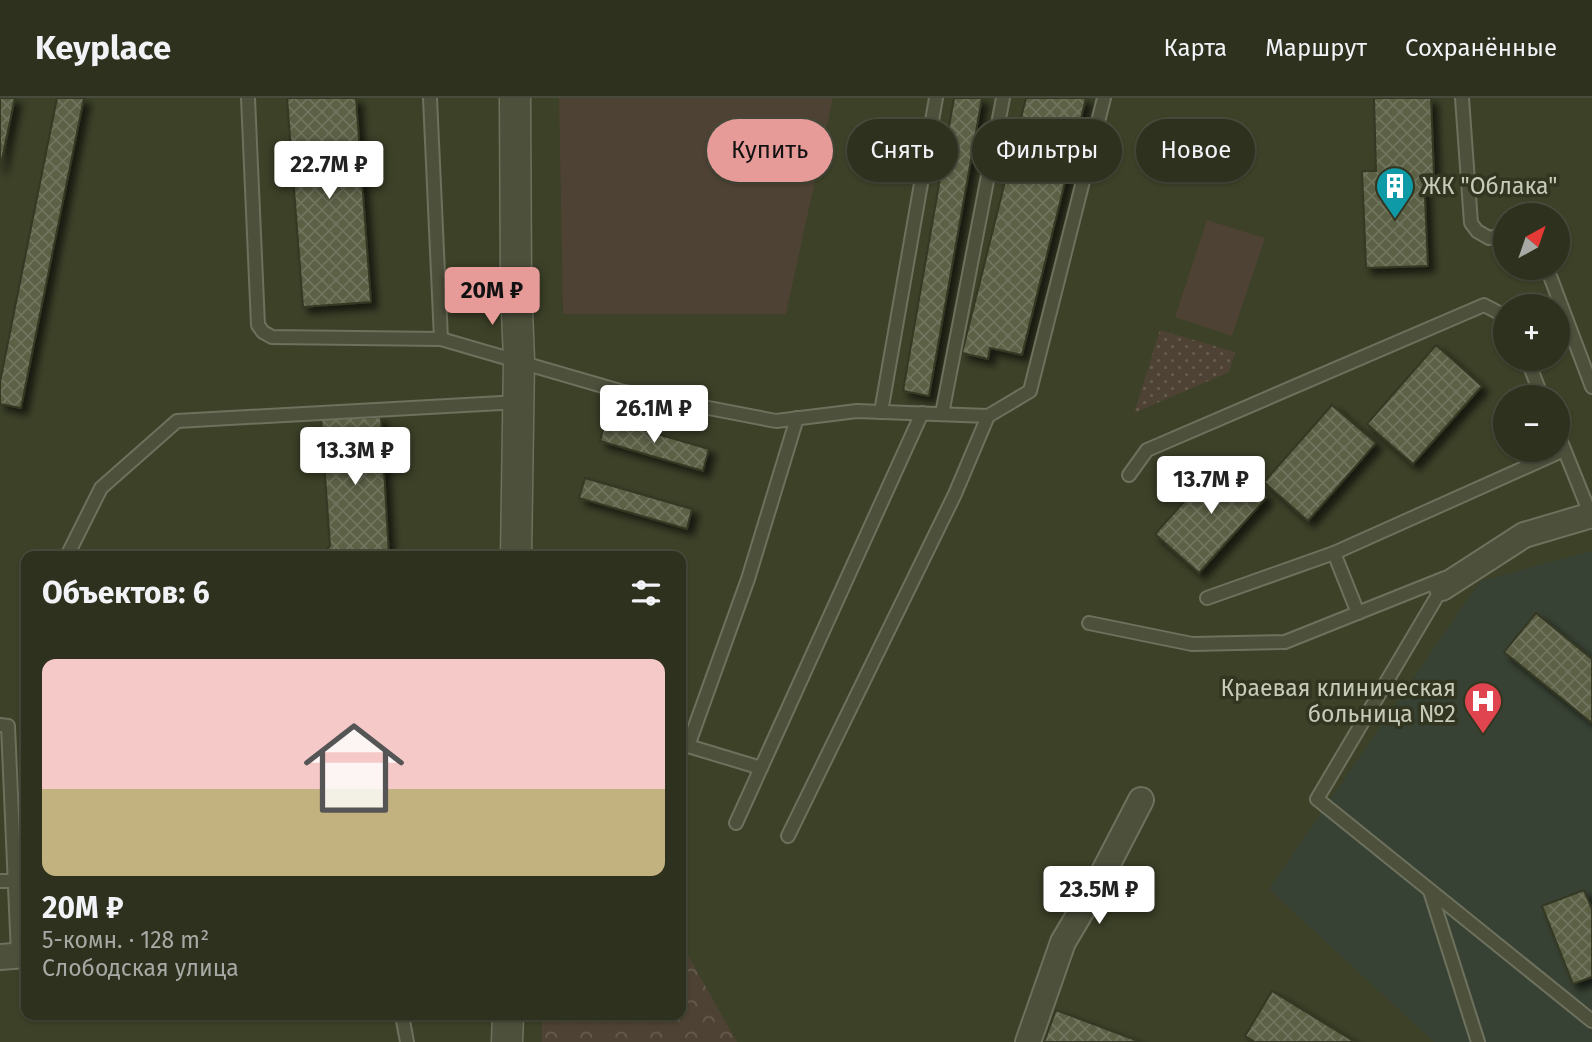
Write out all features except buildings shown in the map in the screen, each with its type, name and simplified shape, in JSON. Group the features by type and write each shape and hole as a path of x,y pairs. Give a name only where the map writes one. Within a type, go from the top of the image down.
{"street":[{"path":"515,98 519,360 516,551"},
{"path":"1442,588 1524,535 1592,515"},
{"path":"1028,1042 1063,942 1098,883 1141,800"},
{"path":"507,1042 508,1020"}],"lane":[{"path":"248,98 258,325 263,332 272,337 442,339 620,391 776,421 857,411 988,416 1030,391 1104,98"},
{"path":"430,98 442,339"},
{"path":"881,412 936,98"},
{"path":"942,414 1003,98"},
{"path":"1462,98 1471,223 1477,231 1489,238 1493,237"},
{"path":"1552,280 1592,387"},
{"path":"1129,475 1147,450 1484,305 1493,310"},
{"path":"70,551 102,488 177,421 519,402"},
{"path":"736,823 922,413"},
{"path":"788,836 955,494 988,416"},
{"path":"761,768 688,746 748,579 797,418"},
{"path":"1206,598 1334,553 1537,462"},
{"path":"1569,462 1592,515"},
{"path":"1334,553 1358,613"},
{"path":"1089,623 1192,644 1285,642 1481,563"},
{"path":"1442,588 1317,799 1592,1021"},
{"path":"0,725 8,726 17,881 15,955"},
{"path":"0,881 17,881"},
{"path":"1430,891 1478,1042"},
{"path":"403,1020 407,1042"}],"shaded area":[{"name":"Краевая клиническая больница №2","path":"1592,551 1592,1042 1434,1042 1269,889 1480,581"}],"green space":[{"path":"559,98 833,98 828,119 707,119 707,182 815,182 786,314 563,314"},
{"path":"1207,220 1265,238 1232,336 1175,317"},
{"path":"1160,330 1235,352 1229,372 1134,413"},
{"path":"686,952 737,1042 542,1042 542,1020 686,1020"}],"place":[{"name":"ЖК \"Облака\"","path":"1395,220"},
{"name":"Краевая клиническая больница №2","path":"1483,735"}]}
